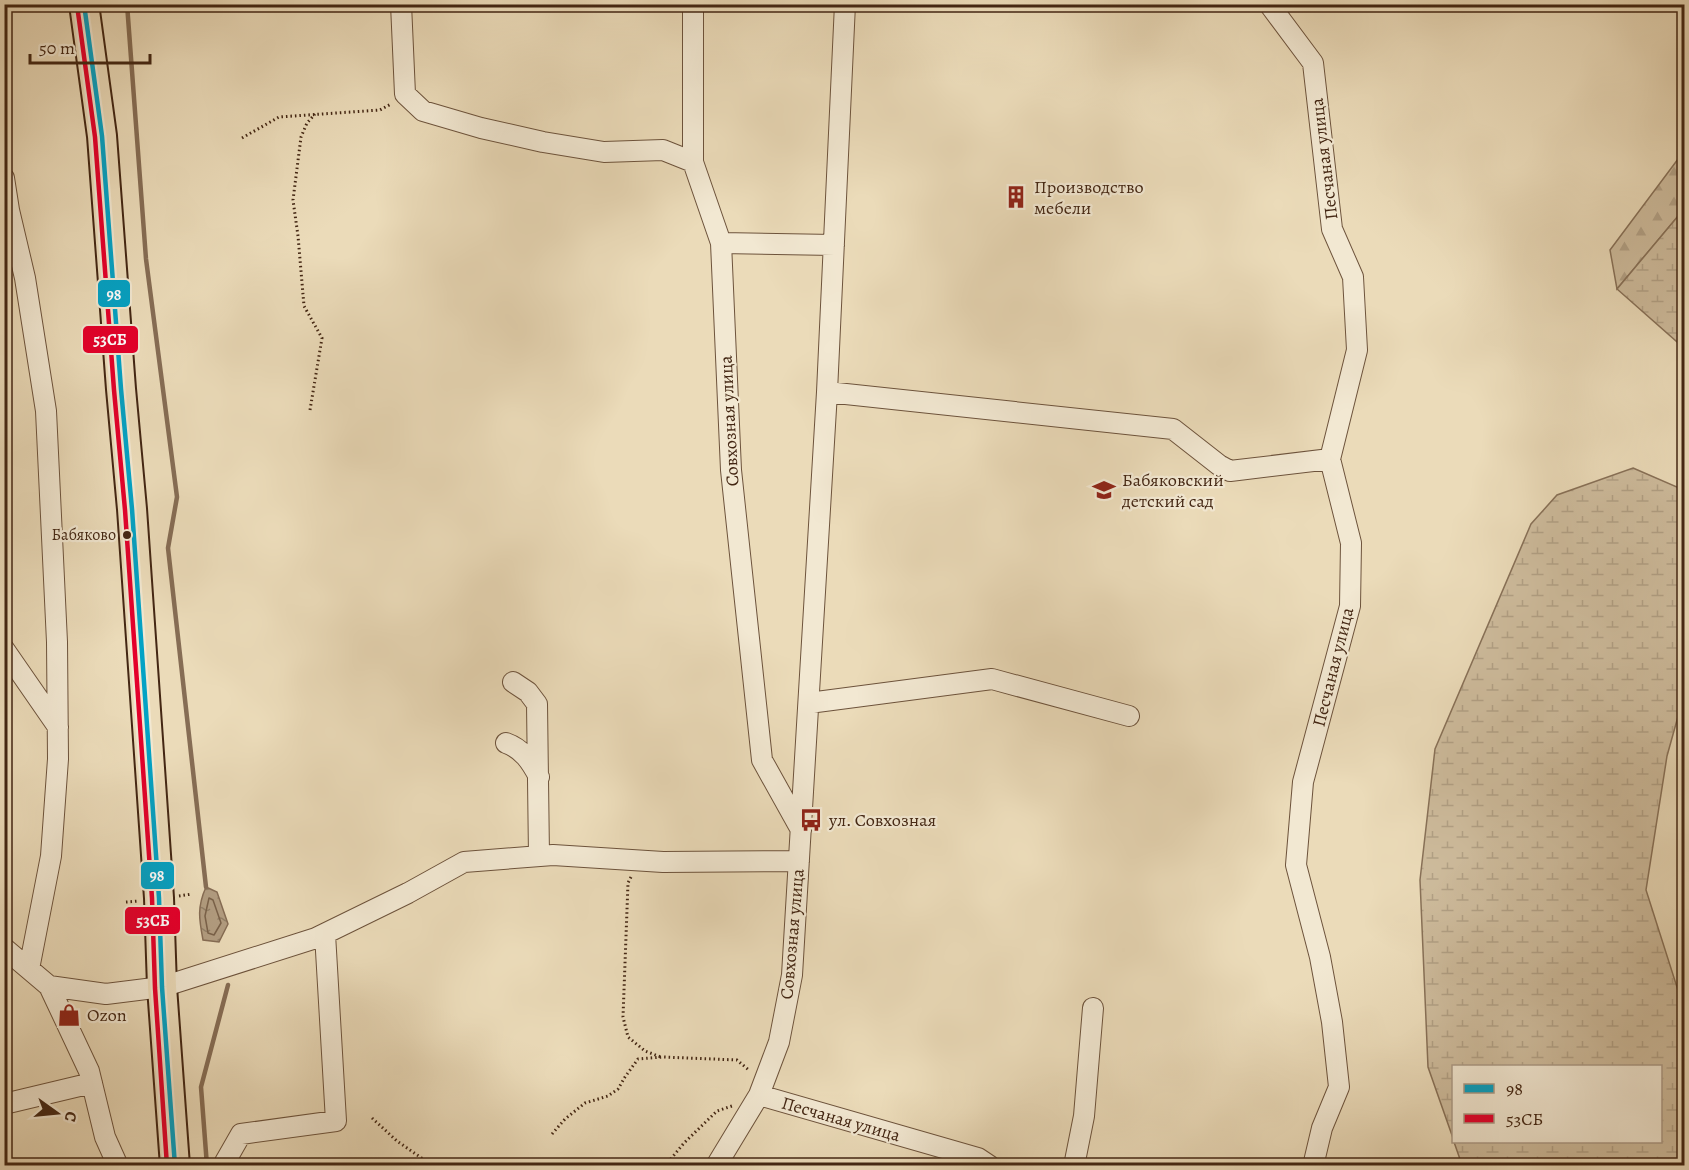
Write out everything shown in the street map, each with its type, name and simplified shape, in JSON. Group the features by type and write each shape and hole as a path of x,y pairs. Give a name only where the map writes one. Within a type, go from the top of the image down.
{"highway":[{"path":"84,4 102,136 132,509 175,1166"}],"street":[{"path":"401,4 405,94 423,111 532,140 604,152 663,150 693,162"},
{"name":"Совхозная улица","path":"693,4 693,162 721,243 731,470 762,760 801,830"},
{"name":"Совхозная улица","path":"716,1166 759,1095 779,1042 792,975 827,392 845,4"},
{"name":"Песчаная улица","path":"1269,4 1313,63 1332,229 1353,277 1357,350 1329,459 1351,543 1350,606 1303,782 1296,865 1320,957 1332,1022 1339,1087 1322,1128 1313,1166"},
{"path":"4,178 25,278 46,411 57,642 58,759 51,856 29,969"},
{"path":"721,243 834,245"},
{"path":"827,392 1173,429 1230,471 1329,459"},
{"path":"4,649 58,727"},
{"path":"809,703 992,679 1129,716"},
{"path":"513,682 528,692 537,704 539,856"},
{"path":"506,743 515,747 530,760 539,777"},
{"path":"48,986 106,994 162,987 316,938 408,893 464,862 553,855 640,860 799,861"},
{"path":"225,1166 241,1134 336,1121 326,933"},
{"path":"4,948 48,986 89,1071 105,1137 118,1166"},
{"path":"1074,1166 1084,1116 1093,1008"},
{"path":"4,1104 92,1083"},
{"name":"Песчаная улица","path":"759,1095 978,1158 990,1166"}],"path":[{"path":"242,138 279,117 380,110 405,94"},
{"path":"310,410 322,338 304,306 293,200 301,137 307,123 315,114"},
{"path":"640,860 628,883 623,1017 628,1037 645,1051 663,1058"},
{"path":"552,1134 565,1119 585,1103 608,1096 618,1089 638,1059 737,1060 750,1070 759,1095 717,1111 684,1143 665,1166"},
{"path":"372,1118 397,1141 433,1166"}],"green space":[{"path":"1684,151 1684,209 1617,289 1610,250"},
{"path":"1684,209 1684,348 1617,289"},
{"path":"1633,468 1677,487 1684,498 1684,695 1667,756 1646,890 1684,1009 1684,1165 1462,1165 1454,1143 1662,1143 1662,1065 1452,1065 1452,1135 1428,1067 1420,880 1435,749 1531,524 1557,495"}],"water":[{"path":"206,887 217,892 228,924 219,942 203,940 200,913"}],"waterway":[{"path":"127,4 146,259 177,497 168,548 206,887"},
{"path":"207,1166 201,1087 228,985"}],"transit line":[{"name":"98","path":"84,4 102,136 132,509 175,1166"},
{"name":"53СБ","path":"77,5 95,137 125,510 152,898 155,988 167,1166"}],"place":[{"name":"Производство мебели","path":"1016,197"},
{"name":"Бабяковский детский сад","path":"1104,490"},
{"name":"Бабяково","path":"127,535"},
{"name":"ул. Совхозная","path":"811,820"},
{"name":"Ozon","path":"69,1015"}]}
